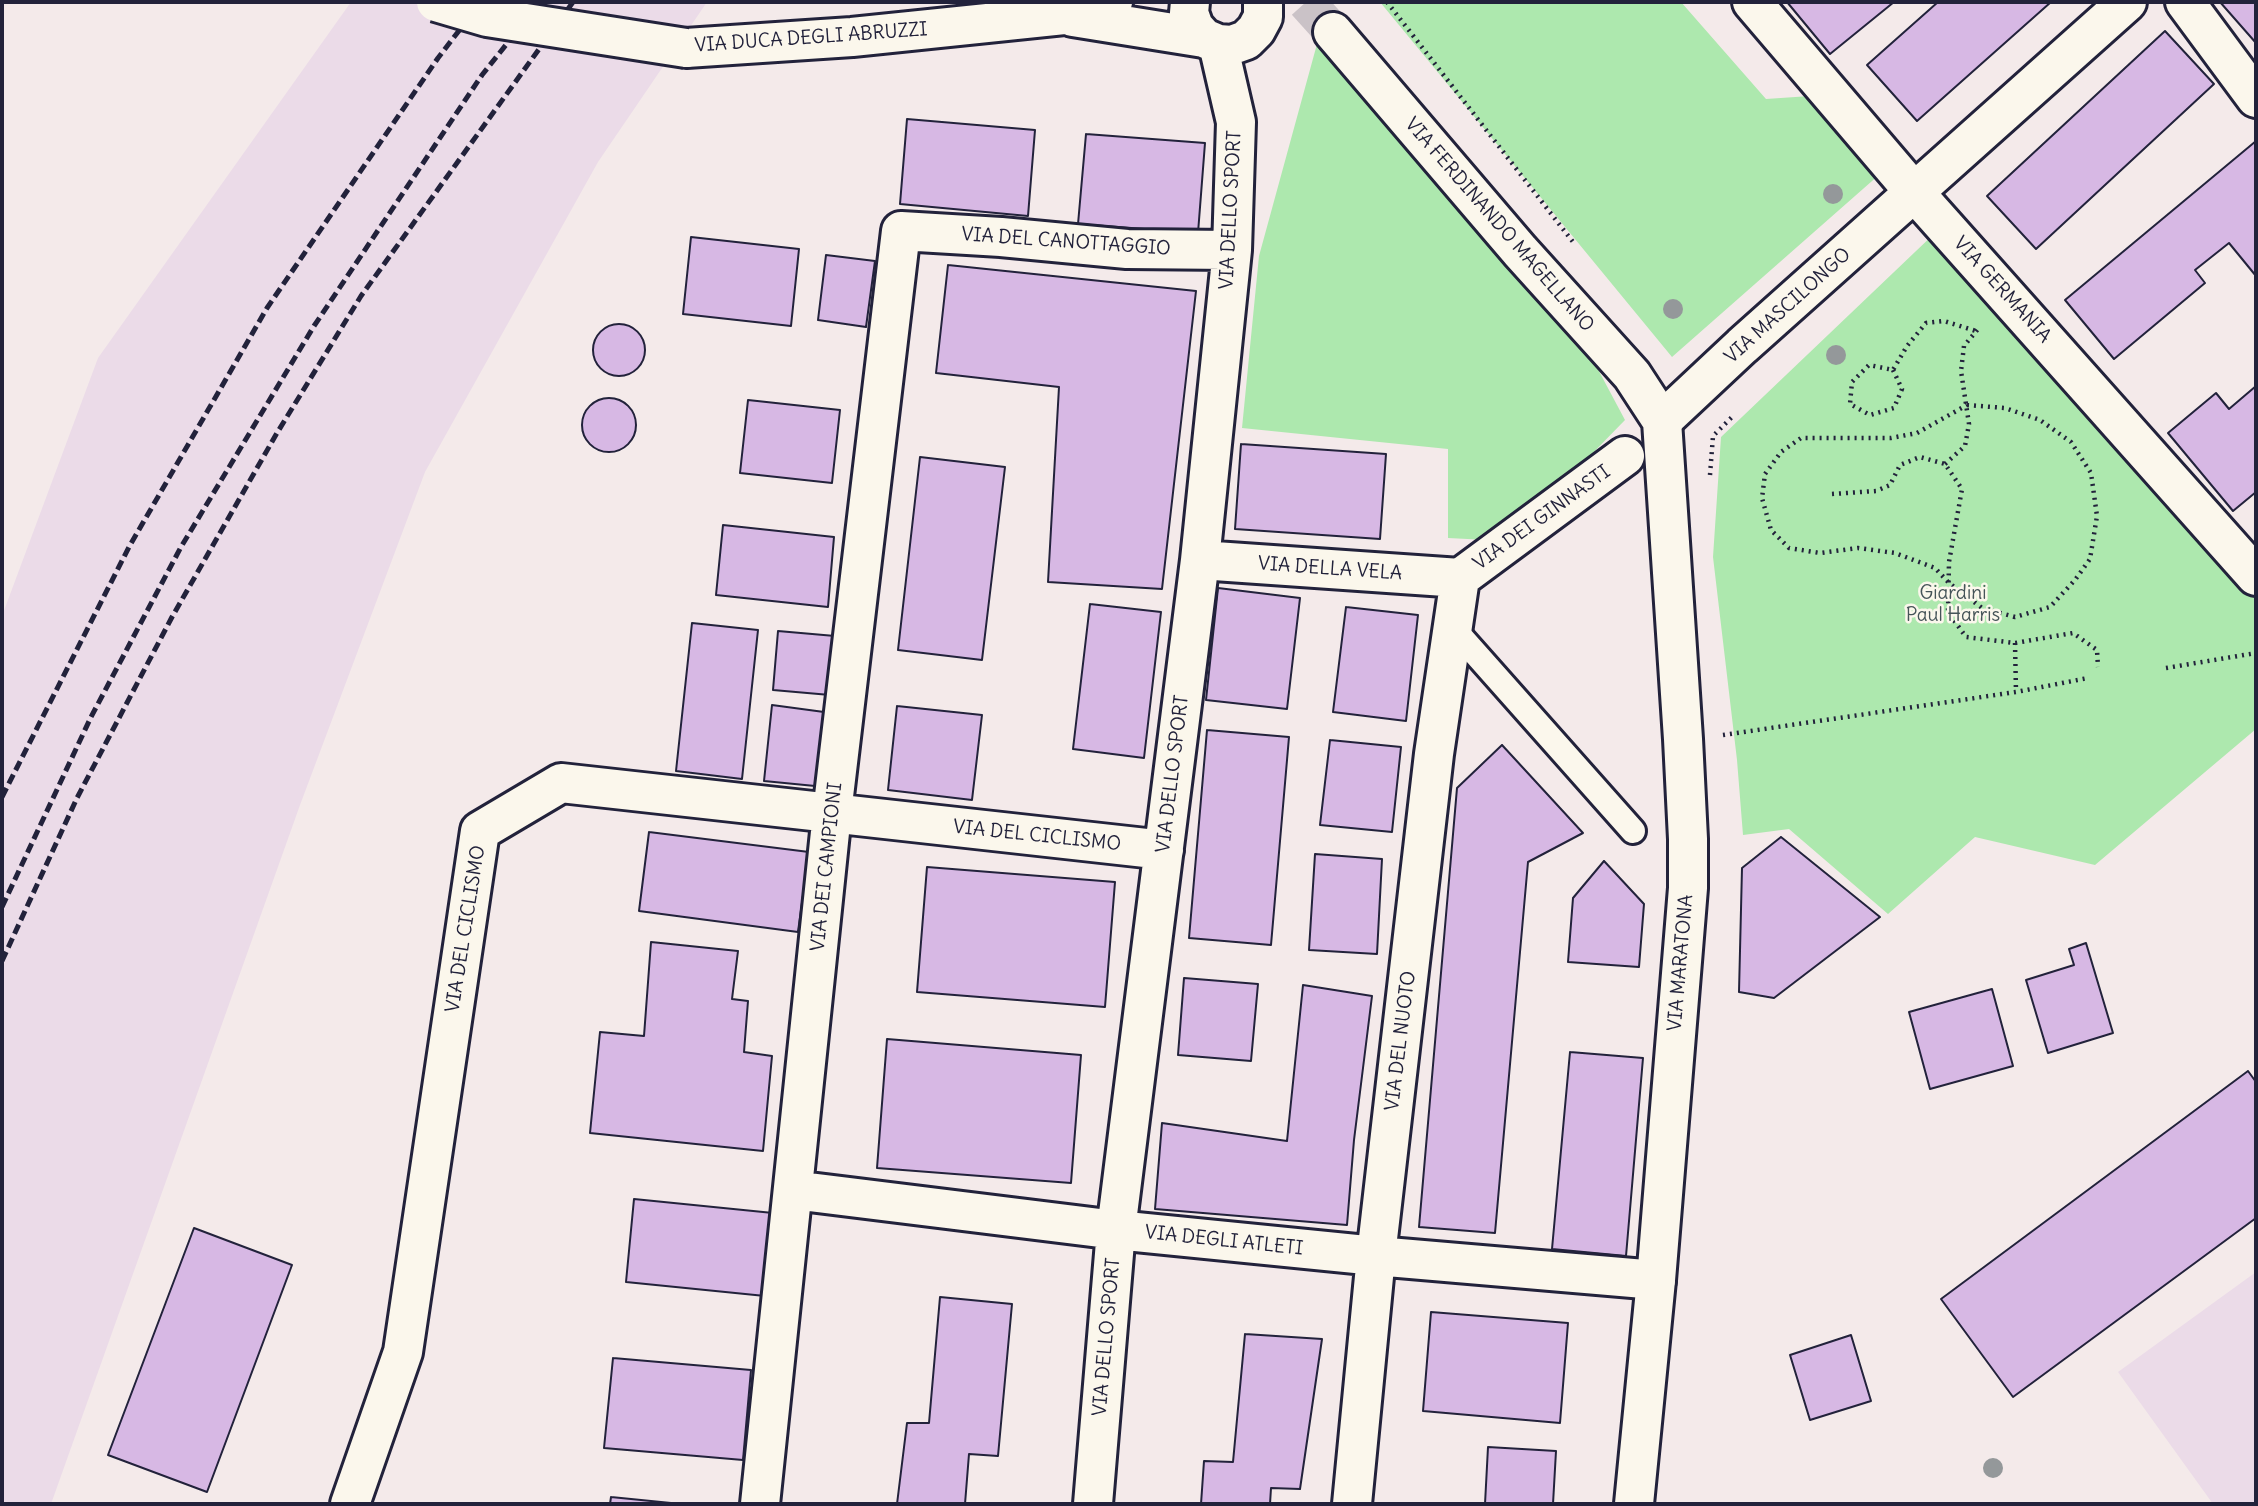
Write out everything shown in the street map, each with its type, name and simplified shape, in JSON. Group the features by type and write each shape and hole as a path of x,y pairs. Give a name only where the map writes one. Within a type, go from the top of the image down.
{"street":[{"name":"VIA DUCA DEGLI ABRUZZI","path":"436,2 487,17 686,48 852,37 1064,15 1113,2"},
{"name":"VIA DELLO SPORT","path":"1093,1504 1116,1230 1200,560 1232,250 1236,122 1211,41 1194,27 1189,13 1190,2"},
{"path":"1211,41 1232,45 1246,40 1263,17 1263,2"},
{"name":"VIA GERMANIA","path":"1752,2 1915,193 2012,301 2250,555"},
{"name":"VIA MASCILONGO","path":"1662,421 1742,346 2127,2"},
{"path":"2185,2 2256,98"},
{"name":"VIA DUCA DEGLI ABRUZZI","path":"1064,15 1211,41"},
{"name":"VIA FERDINANDO MAGELLANO","path":"1333,32 1520,251 1632,375 1662,421"},
{"name":"VIA DEL CANOTTAGGIO","path":"901,230 1127,249 1232,250"},
{"name":"VIA DEI CAMPIONI","path":"760,1504 832,813 901,230"},
{"name":"VIA MARATONA","path":"1634,1504 1656,1280 1688,888 1688,839 1662,421"},
{"name":"VIA DEI GINNASTI","path":"1460,578 1625,456"},
{"name":"VIA DELLA VELA","path":"1200,560 1460,578"},
{"name":"VIA DEL NUOTO","path":"1352,1504 1376,1256 1434,754 1460,578"},
{"name":"VIA DEL CICLISMO","path":"350,1504 403,1352 480,831 561,783 1164,850"},
{"name":"VIA DEGLI ATLETI","path":"793,1190 1116,1230 1656,1280"}],"lane":[{"path":"1452,627 1633,831"}],"path":[{"path":"1387,2 1577,249"},
{"path":"1945,464 1965,446 1969,424 1961,371 1964,346 1976,331 2012,301"},
{"path":"1893,370 1926,323 1944,321 1976,331"},
{"path":"1869,365 1893,370 1902,389 1894,408 1870,415 1850,404 1852,382 1869,365"},
{"path":"1967,405 2005,408 2040,420 2071,442 2091,473 2097,516 2090,559 2050,607 2015,617 1982,608 1949,583 1935,568 1895,553 1858,548 1820,553 1789,548 1771,530 1762,498 1765,474 1781,452 1801,438 1891,438 1917,433 1967,405"},
{"path":"1710,477 1713,436 1742,408"},
{"path":"1832,494 1877,491 1890,485 1900,465 1920,457 1945,464 1962,489 1949,562 1948,612 1966,637 2015,643 2073,633 2097,650 2098,667"},
{"path":"2015,643 2017,692"},
{"path":"2166,668 2256,653"},
{"path":"1722,741 1722,735 2017,692 2088,678"}],"shaded area":[{"path":"351,2 707,2 598,162 425,472 300,805 51,1504 2,1504 2,616 98,358"},
{"path":"2256,1272 2256,1504 2213,1504 2118,1372"}],"green space":[{"path":"1380,2 1681,2 1766,99 1810,96 1880,174 1672,357"},
{"path":"1317,44 1593,360 1625,420 1507,541 1448,538 1448,449 1242,428 1259,256"},
{"name":"Giardini Paul Harris","path":"1937,231 2256,600 2256,729 2095,865 1975,837 1888,914 1789,829 1743,835 1713,557 1721,437"}],"building":[{"path":"1787,2 1894,2 1830,54"},
{"path":"1938,2 2051,2 1917,121 1867,65"},
{"path":"2220,2 2256,2 2256,43"},
{"path":"2165,31 2214,84 2036,249 1987,196"},
{"path":"907,119 1035,130 1028,216 900,204"},
{"path":"1086,134 1205,143 1198,233 1078,224"},
{"path":"2256,141 2256,276 2229,243 2195,270 2205,283 2114,359 2065,300"},
{"path":"691,237 799,249 791,326 683,314"},
{"path":"826,255 875,261 866,327 818,320"},
{"path":"948,265 1196,291 1162,589 1048,582 1059,387 936,373"},
{"path":"619,324 629,326 637,332 643,340 643,360 637,368 629,374 619,376 609,374 601,368 595,360 593,350 595,340 601,332 609,326"},
{"path":"2256,386 2256,492 2233,511 2168,433 2216,393 2229,409"},
{"path":"609,398 628,406 636,425 628,444 609,452 590,444 582,425 590,406"},
{"path":"748,400 840,410 832,483 740,473"},
{"path":"1241,444 1386,454 1380,539 1235,529"},
{"path":"920,457 1005,467 982,660 898,650"},
{"path":"723,525 834,537 828,607 716,595"},
{"path":"1218,588 1300,598 1287,709 1206,700"},
{"path":"1090,604 1161,612 1144,758 1073,749"},
{"path":"1346,607 1418,615 1406,721 1333,712"},
{"path":"692,623 758,630 742,779 676,771"},
{"path":"778,631 835,636 830,695 773,690"},
{"path":"772,705 824,712 815,786 764,781"},
{"path":"897,706 982,715 972,800 888,790"},
{"path":"1207,730 1289,737 1271,945 1189,938"},
{"path":"1330,740 1401,747 1392,832 1320,825"},
{"path":"1502,745 1583,833 1528,862 1495,1233 1419,1227 1457,788"},
{"path":"649,832 809,852 798,932 639,911"},
{"path":"1781,837 1880,917 1774,998 1739,992 1742,868"},
{"path":"1315,854 1382,859 1377,954 1309,950"},
{"path":"1604,861 1644,904 1639,967 1568,962 1573,898"},
{"path":"927,867 1115,882 1105,1007 917,992"},
{"path":"651,942 738,951 732,999 748,1001 744,1052 772,1056 763,1151 590,1133 600,1032 644,1036"},
{"path":"2086,943 2113,1033 2048,1053 2026,980 2074,965 2069,949"},
{"path":"1184,978 1258,984 1251,1061 1178,1055"},
{"path":"1303,985 1372,996 1354,1140 1347,1225 1155,1209 1162,1123 1287,1141"},
{"path":"1992,989 2013,1066 1930,1089 1909,1012"},
{"path":"887,1039 1081,1055 1071,1183 877,1168"},
{"path":"1570,1052 1643,1058 1626,1256 1552,1249"},
{"path":"2248,1071 2256,1082 2256,1218 2013,1397 1941,1299"},
{"path":"634,1199 773,1213 765,1296 626,1282"},
{"path":"194,1228 292,1265 207,1492 108,1455"},
{"path":"940,1297 1012,1304 998,1456 969,1454 965,1504 897,1504 907,1423 929,1423"},
{"path":"1431,1312 1568,1323 1560,1423 1423,1411"},
{"path":"1245,1334 1322,1339 1300,1489 1271,1488 1270,1504 1201,1504 1204,1461 1233,1462"},
{"path":"1851,1335 1871,1401 1810,1420 1790,1355"},
{"path":"613,1358 751,1370 743,1460 604,1448"},
{"path":"1488,1447 1556,1451 1553,1504 1485,1504"},
{"path":"611,1497 681,1504 610,1504"}],"tunnel":[{"path":"1306,2 1333,32"}],"railway":[{"path":"2,797 129,547 267,308 438,58 481,2"},
{"path":"2,907 91,717 181,547 314,326 482,75 540,2"},
{"path":"2,961 77,798 172,617 277,433 361,296 573,2"}]}
